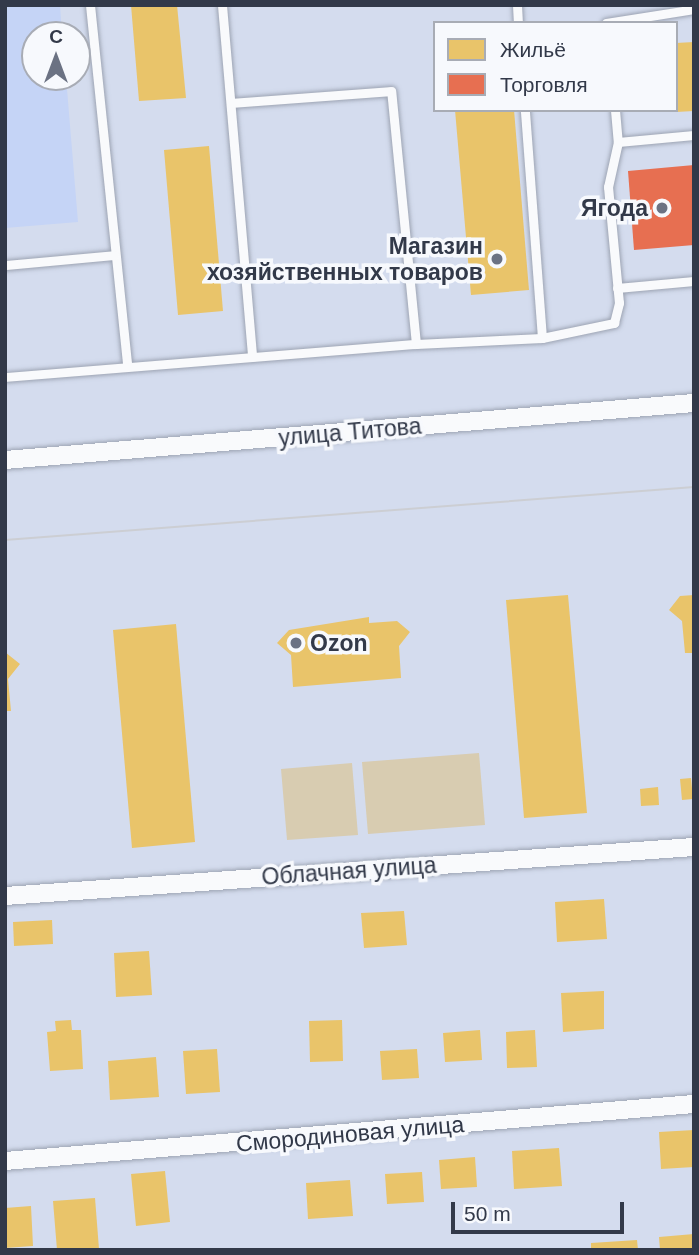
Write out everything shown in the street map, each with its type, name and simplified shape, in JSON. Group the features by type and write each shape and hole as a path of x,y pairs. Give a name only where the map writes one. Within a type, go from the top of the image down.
{"street":[{"name":"улица Титова","path":"5,460 694,403"},
{"name":"Облачная улица","path":"5,897 694,847"},
{"name":"Смородиновая улица","path":"5,1161 694,1104"}],"lane":[{"path":"90,5 127,366"},
{"path":"222,5 252,357"},
{"path":"612,21 678,8 694,9"},
{"path":"231,103 391,91 416,344"},
{"path":"525,112 542,338"},
{"path":"5,377 416,344 542,338 614,323 618,288 608,187 618,142 615,112"},
{"path":"618,142 694,135"},
{"path":"5,265 114,256"},
{"path":"618,288 694,281"}],"shaded area":[{"path":"5,5 60,5 61,21 21,21 21,91 67,91 78,222 5,228"},
{"path":"479,753 485,825 368,834 362,762"},
{"path":"352,763 358,835 287,840 281,769"}],"building: Жильё":[{"path":"131,5 177,5 186,98 139,101"},
{"path":"694,42 694,111 678,112 678,43"},
{"path":"455,112 514,112 529,290 471,295"},
{"path":"209,146 223,311 178,315 164,150"},
{"path":"568,595 587,813 524,818 506,600"},
{"path":"694,595 694,653 685,653 682,621 669,610 680,596"},
{"path":"369,617 369,623 397,621 410,632 399,646 401,678 293,687 291,655 277,643 289,630"},
{"path":"176,624 195,842 132,848 113,630"},
{"path":"5,652 20,664 8,679 11,711 5,711"},
{"path":"691,778 693,799 682,800 680,779"},
{"path":"658,787 659,805 641,806 640,789"},
{"path":"604,899 607,939 557,942 555,902"},
{"path":"404,911 407,945 364,948 361,913"},
{"path":"52,920 53,944 14,946 13,922"},
{"path":"149,951 152,995 116,997 114,953"},
{"path":"604,991 604,1029 563,1032 561,993"},
{"path":"71,1020 72,1030 81,1030 83,1069 50,1071 47,1032 56,1031 55,1021"},
{"path":"342,1020 343,1061 310,1062 309,1021"},
{"path":"480,1030 482,1060 445,1062 443,1033"},
{"path":"535,1030 537,1067 507,1068 506,1032"},
{"path":"217,1049 220,1092 186,1094 183,1051"},
{"path":"417,1049 419,1078 382,1080 380,1051"},
{"path":"156,1057 159,1097 110,1100 108,1061"},
{"path":"694,1130 694,1167 661,1169 659,1132"},
{"path":"559,1148 562,1186 514,1189 512,1151"},
{"path":"475,1157 477,1187 441,1189 439,1160"},
{"path":"165,1171 170,1222 136,1226 131,1174"},
{"path":"422,1172 424,1202 387,1204 385,1174"},
{"path":"350,1180 353,1216 308,1219 306,1183"},
{"path":"95,1198 99,1249 57,1250 53,1201"},
{"path":"31,1206 33,1246 5,1248 5,1208"},
{"path":"694,1234 694,1250 660,1250 659,1237"},
{"path":"637,1240 638,1250 591,1250 591,1243"}],"building: Торговля":[{"name":"Ягода","path":"694,165 694,245 634,250 628,171"}],"tram line":[{"path":"5,540 694,487"}],"place":[{"name":"Ягода","path":"662,208"},
{"name":"Магазин хозяйственных товаров","path":"497,259"},
{"name":"Ozon","path":"296,643"}]}
